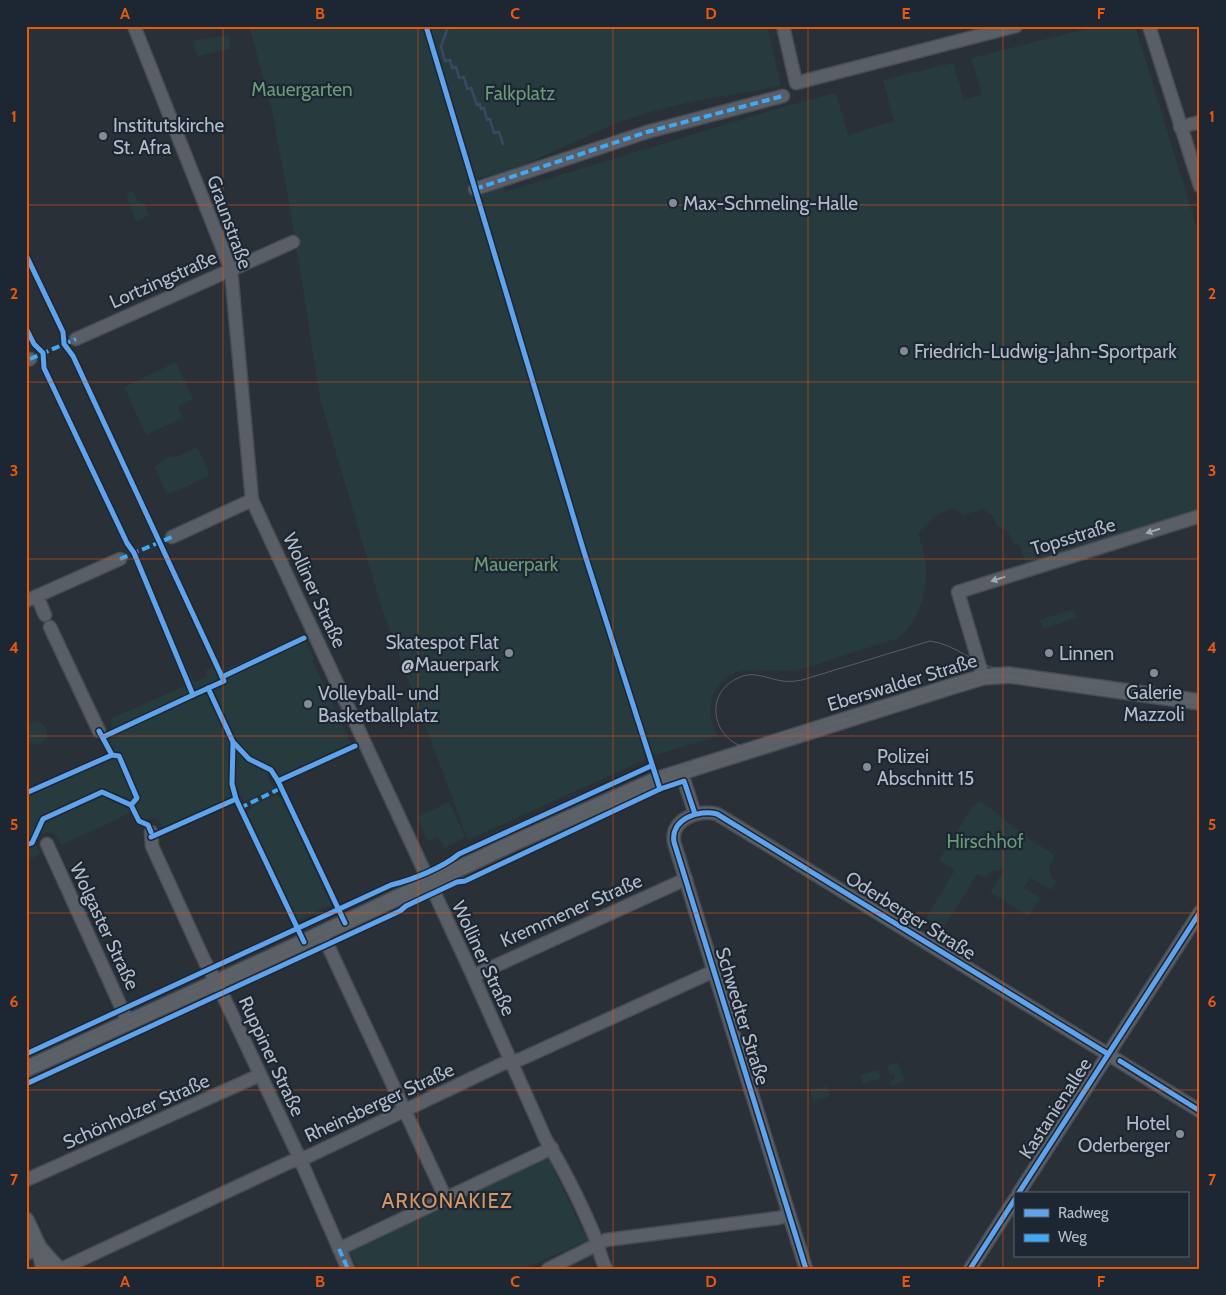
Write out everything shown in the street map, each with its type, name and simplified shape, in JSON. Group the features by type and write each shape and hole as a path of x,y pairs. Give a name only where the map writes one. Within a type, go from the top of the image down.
{"main road":[{"name":"Eberswalder Straße","path":"26,1069 588,809 656,780 983,676 1009,675 1200,702"},
{"path":"26,1220 33,1251 44,1269"},
{"path":"33,1251 59,1269"}],"street":[{"name":"Graunstraße","path":"134,26 231,270 252,500"},
{"path":"782,26 796,83 1016,26"},
{"path":"1149,26 1200,186"},
{"path":"475,189 647,132 783,96"},
{"path":"1180,127 1200,122"},
{"name":"Lortzingstraße","path":"76,339 293,242"},
{"path":"172,537 252,500"},
{"name":"Wolliner Straße","path":"252,500 511,1062 594,1233 606,1269"},
{"name":"Topsstraße","path":"983,676 958,592 1200,516"},
{"path":"100,730 48,621 32,598 120,559"},
{"path":"681,771 694,814"},
{"name":"Oderberger Straße","path":"694,814 710,812 717,814 1200,1111"},
{"name":"Schwedter Straße","path":"694,814 678,823 674,828 673,835 806,1269"},
{"name":"Ruppiner Straße","path":"151,832 152,846 205,962 300,1159 348,1269"},
{"name":"Wolgaster Straße","path":"47,844 128,1022"},
{"name":"Kremmener Straße","path":"473,976 686,879"},
{"name":"Kastanienallee","path":"1019,1192 1200,912"},
{"path":"322,933 446,1199"},
{"name":"Rheinsberger Straße","path":"59,1269 290,1162 309,1156 502,1064 511,1062 714,971"},
{"name":"Schönholzer Straße","path":"26,1180 260,1075"},
{"path":"339,1249 552,1148"},
{"path":"970,1269 1014,1200"},
{"path":"548,1269 606,1240 790,1215"}],"green space":[{"path":"249,26 767,26 781,86 694,101 654,111 612,125 519,167 477,179 482,193 503,187 505,192 786,106 836,93 848,135 894,121 883,80 953,63 964,100 982,95 971,58 1097,26 1121,26 1122,28 1135,26 1200,238 1200,510 1025,563 1019,544 1015,545 1007,531 997,526 992,515 983,509 964,515 954,508 940,513 918,533 925,561 925,590 915,618 910,626 896,639 805,668 751,670 728,676 720,684 711,702 711,717 718,736 653,756 468,840 382,609 320,398 294,231 273,115"},
{"path":"229,35 230,49 198,56 192,41"},
{"path":"133,191 138,203 144,203 149,215 136,222 126,193"},
{"path":"176,362 193,399 178,406 183,418 146,435 124,387"},
{"path":"195,448 199,450 209,473 207,477 167,495 155,467 165,458 179,456"},
{"path":"1073,609 1076,618 1043,629 1040,620"},
{"path":"301,636 314,659 312,660 351,743 277,778 270,774 267,775 274,788 244,802 237,787 234,797 164,830 158,820 151,817 136,824 130,813 62,845 52,833 45,833 36,845 40,854 26,861 26,794 112,755 106,742 117,736 110,719 191,683 192,681 187,675 190,673 195,682 208,676 205,671 216,666 217,673"},
{"path":"36,722 44,725 47,733 44,741 36,744 28,741 25,733 28,725"},
{"path":"276,795 282,799 331,905 298,921 247,813 254,805"},
{"name":"Hirschhof","path":"981,801 1027,837 1055,855 1049,869 1052,878 1057,881 1051,890 1031,878 1024,888 1040,898 1028,916 990,892 1004,870 1000,868 998,871 992,870 988,876 984,877 977,874 943,929 926,918 955,870 939,860 972,807"},
{"path":"449,802 465,837 444,848 438,836 428,841 417,817"},
{"path":"898,1062 904,1081 891,1086 890,1081 895,1079 893,1073 890,1074 887,1066"},
{"path":"878,1070 881,1078 863,1084 861,1075"},
{"path":"827,1086 830,1096 813,1101 810,1091"},
{"path":"549,1156 555,1160 550,1162 583,1231 588,1229 592,1240 584,1248 581,1243 524,1269 358,1269 352,1256 347,1258 345,1251 348,1248"}],"waterway":[{"path":"448,26 441,47 445,61 450,60 452,68 456,67 459,78 464,77 467,89 471,88 477,105 480,104 481,109 484,108 487,120 490,119 494,133 499,132 503,144"}],"tram line":[{"path":"756,749 742,746 730,740 722,731 717,719 716,708 719,696 726,686 744,676 755,675 785,681 802,680 930,641 948,646 981,663 998,669"},
{"path":"984,673 1026,674"},
{"path":"26,1073 653,784 966,685 986,680 1010,680 1200,706"},
{"path":"1181,696 1200,699"},
{"path":"776,737 886,703"},
{"path":"647,779 692,763"},
{"path":"420,883 543,827"},
{"path":"1017,1192 1200,907"},
{"path":"26,1064 230,971"},
{"path":"968,1269 1014,1197"}],"marked path":[{"path":"475,189 647,132 783,96"},
{"path":"30,359 76,339"},
{"path":"120,559 172,537"},
{"path":"240,808 281,788"},
{"path":"339,1249 348,1269"}],"cycle path":[{"path":"426,26 584,552 660,789"},
{"path":"26,255 63,332 64,344 73,356 224,681 193,695 134,553 127,543 44,368 43,353 34,344 26,328"},
{"path":"222,677 304,638"},
{"path":"208,688 233,742 249,759 271,770 278,781 345,923"},
{"path":"103,737 193,695"},
{"path":"99,731 112,755 119,756 137,798 131,805 139,821 148,825 151,832"},
{"path":"233,742 232,784 236,799 304,942"},
{"path":"278,781 355,746"},
{"path":"26,793 112,755"},
{"path":"26,1054 391,885 427,873 459,854 651,766"},
{"path":"26,1084 660,789 684,781 695,814"},
{"path":"26,845 32,843 43,819 102,792 131,805"},
{"path":"151,837 236,799"},
{"path":"806,1269 674,842 676,827 681,822 702,813 717,814 1108,1054"},
{"path":"1019,1192 1200,912"},
{"path":"1120,1061 1200,1111"},
{"path":"970,1269 1014,1201"}],"place":[{"name":"Institutskirche St. Afra","path":"103,136"},
{"name":"Max-Schmeling-Halle","path":"673,203"},
{"name":"Friedrich-Ludwig-Jahn-Sportpark","path":"904,351"},
{"name":"Skatespot Flat @Mauerpark","path":"509,653"},
{"name":"Linnen","path":"1049,653"},
{"name":"Galerie Mazzoli","path":"1154,673"},
{"name":"Volleyball- und Basketballplatz","path":"308,704"},
{"name":"Polizei Abschnitt 15","path":"867,767"},
{"name":"Hotel Oderberger","path":"1180,1134"}],"district":[{"name":"ARKONAKIEZ","path":"447,1201"}],"park label":[{"name":"Mauergarten","path":"302,89"},
{"name":"Falkplatz","path":"520,93"},
{"name":"Mauerpark","path":"516,564"}]}
